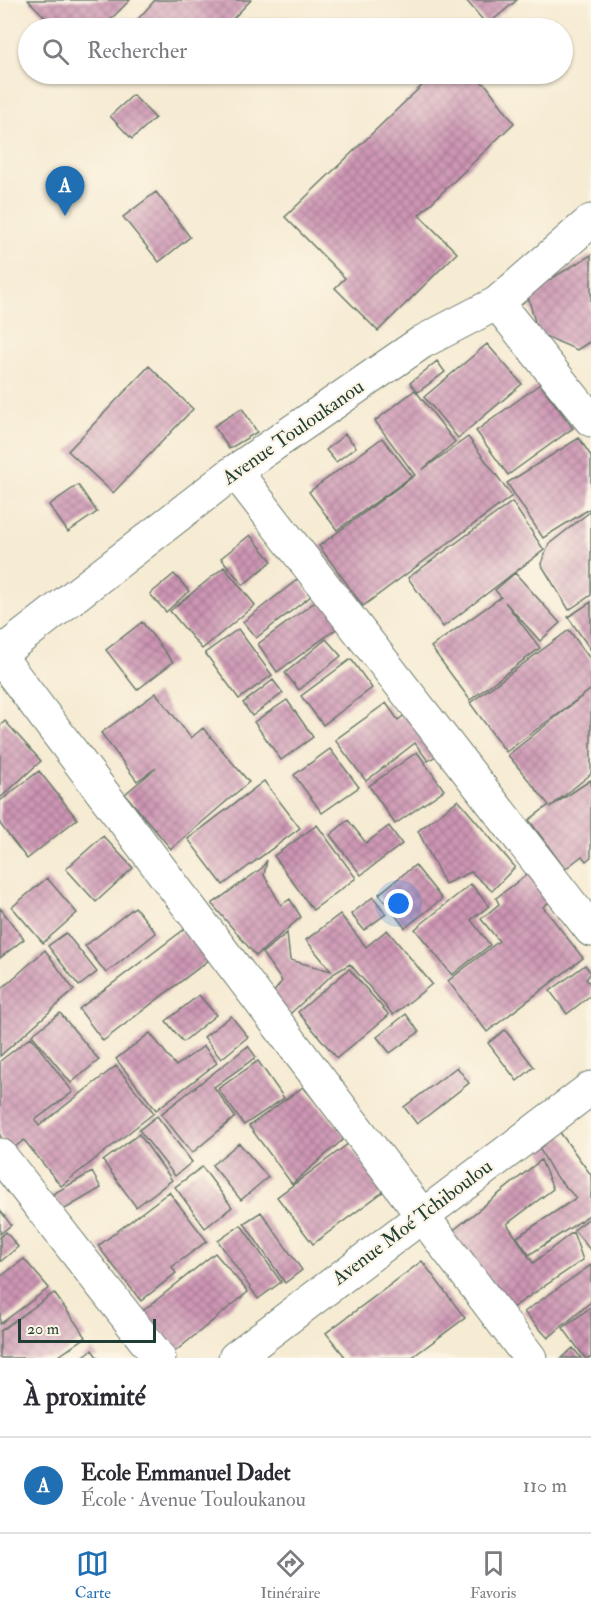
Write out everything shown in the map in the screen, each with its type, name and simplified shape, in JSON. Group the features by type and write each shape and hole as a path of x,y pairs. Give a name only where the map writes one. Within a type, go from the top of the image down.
{"street":[{"name":"Avenue Touloukanou","path":"0,656 235,471 422,342 497,303 591,221"},
{"path":"497,303 591,420"},
{"path":"235,471 591,930"},
{"path":"0,656 530,1358"},
{"name":"Avenue Moé Tchiboulou","path":"235,1358 420,1215 591,1088"},
{"path":"0,1155 159,1358"}],"building":[{"path":"28,0 130,0 112,18 46,18"},
{"path":"155,0 251,0 234,18 139,18"},
{"path":"466,0 517,0 495,18 481,18"},
{"path":"424,84 484,84 514,123 419,215 457,253 378,331 335,288 345,278 285,217"},
{"path":"133,95 155,118 132,139 110,116"},
{"path":"156,192 190,237 159,262 123,217"},
{"path":"591,255 591,341 577,350 538,333 527,293"},
{"path":"487,344 522,384 458,438 424,397"},
{"path":"437,361 445,372 418,392 410,383"},
{"path":"149,366 193,409 113,493 68,451"},
{"path":"540,384 573,428 508,475 476,431"},
{"path":"415,390 455,442 422,470 468,437 512,496 363,606 319,546 415,475 375,421"},
{"path":"242,408 257,432 229,449 214,426"},
{"path":"345,434 356,447 336,462 326,450"},
{"path":"382,438 412,476 337,530 309,492"},
{"path":"579,438 591,456 591,508 543,538 507,483"},
{"path":"78,485 97,512 68,532 49,505"},
{"path":"512,502 544,550 443,627 408,578"},
{"path":"591,511 591,595 569,610 541,564 549,544"},
{"path":"250,535 272,561 243,585 221,558"},
{"path":"224,567 255,605 202,649 170,611"},
{"path":"515,573 560,623 540,641 505,602 540,648 470,700 431,647 501,597 495,590"},
{"path":"174,574 189,591 166,612 150,594"},
{"path":"298,579 311,596 256,638 243,622"},
{"path":"323,596 343,624 277,672 258,644"},
{"path":"591,602 591,650 568,617"},
{"path":"142,622 173,662 137,690 106,650"},
{"path":"238,629 272,675 239,699 205,653"},
{"path":"569,630 591,660 591,774 550,807 591,780 591,857 586,861 582,856 565,869 529,820 549,805 508,755 590,690 506,752 470,703"},
{"path":"326,639 341,656 299,690 285,673"},
{"path":"351,659 372,688 323,725 301,696"},
{"path":"273,680 283,693 252,716 243,703"},
{"path":"156,693 191,738 203,728 249,782 171,849 125,794 156,768 137,781 101,733"},
{"path":"287,700 313,737 281,760 254,722"},
{"path":"386,703 398,720 417,706 446,749 428,761 415,743 366,781 335,740"},
{"path":"5,721 41,761 0,798 0,726"},
{"path":"330,749 359,787 322,813 294,775"},
{"path":"417,752 444,790 395,824 369,786"},
{"path":"39,771 77,819 27,859 0,824 0,801"},
{"path":"264,781 300,828 223,885 188,839"},
{"path":"458,800 515,867 492,891 471,872 445,884 418,831"},
{"path":"348,820 366,843 389,826 402,844 361,875 330,835"},
{"path":"317,825 356,878 313,910 274,856"},
{"path":"103,836 133,868 96,902 66,869"},
{"path":"267,860 264,875 281,905 290,899 301,917 256,956 212,904 262,868"},
{"path":"415,865 442,899 405,928 379,894"},
{"path":"537,867 560,894 543,907 583,958 487,1032 448,981 499,941 481,919 499,904 496,898"},
{"path":"47,878 77,913 43,943 12,907"},
{"path":"471,884 489,906 471,920 490,945 452,975 415,929"},
{"path":"373,897 386,914 364,930 351,914"},
{"path":"135,907 156,933 106,973 85,946"},
{"path":"0,908 24,939 0,958"},
{"path":"340,914 366,947 387,930 432,984 393,1015 350,964 333,974 291,1013 266,1003 282,981 262,953 287,933 290,960 331,971 306,940"},
{"path":"194,922 218,953 103,1041 79,1009"},
{"path":"66,933 97,972 79,986 48,946"},
{"path":"45,950 74,990 0,1056 0,990"},
{"path":"585,965 591,973 586,979 591,985 591,995 567,1014 550,991"},
{"path":"349,969 389,1015 337,1058 298,1012"},
{"path":"199,995 216,1015 183,1042 166,1021"},
{"path":"60,1013 99,1060 71,1083 32,1035"},
{"path":"406,1014 419,1032 390,1053 377,1037"},
{"path":"231,1016 248,1037 221,1059 204,1037"},
{"path":"505,1030 534,1067 517,1081 488,1043"},
{"path":"150,1033 176,1066 204,1046 217,1063 156,1110 116,1059"},
{"path":"31,1037 73,1092 35,1120 39,1126 116,1066 154,1113 61,1186 24,1140 11,1150 0,1136 0,1061"},
{"path":"248,1046 256,1057 214,1087 235,1117 192,1153 161,1114"},
{"path":"258,1061 284,1098 244,1125 218,1089"},
{"path":"457,1067 469,1083 417,1124 404,1107"},
{"path":"303,1087 346,1137 292,1184 249,1126"},
{"path":"157,1116 192,1162 175,1176 139,1130"},
{"path":"559,1131 591,1175 591,1214 529,1255 517,1237 576,1198 554,1174 538,1146"},
{"path":"139,1134 172,1180 136,1207 103,1161"},
{"path":"239,1143 268,1177 241,1200 212,1165"},
{"path":"348,1144 384,1191 313,1244 277,1197"},
{"path":"541,1160 553,1189 507,1224 533,1263 573,1232 583,1260 506,1312 493,1281 445,1237"},
{"path":"202,1167 232,1207 205,1228 175,1187"},
{"path":"92,1172 101,1188 60,1212 51,1195"},
{"path":"169,1192 207,1241 172,1267 176,1273 141,1301 98,1246"},
{"path":"0,1210 11,1225 0,1234"},
{"path":"261,1212 302,1270 285,1283 244,1223"},
{"path":"591,1217 591,1251 574,1230"},
{"path":"241,1225 281,1282 258,1299 218,1241"},
{"path":"6,1232 18,1247 0,1262 0,1237"},
{"path":"215,1253 248,1292 172,1354 139,1314"},
{"path":"24,1259 49,1288 0,1324 0,1277"},
{"path":"422,1261 465,1318 411,1358 346,1358 326,1333"},
{"path":"591,1265 591,1302 548,1338 524,1312"},
{"path":"54,1293 86,1337 56,1358 0,1358 0,1331"},
{"path":"591,1307 591,1358 585,1358 563,1328"},
{"path":"573,1348 581,1358 561,1358"},
{"path":"92,1350 98,1358 81,1358"}],"place":[{"name":"Ecole Emmanuel Dadet","path":"65,216"}]}
